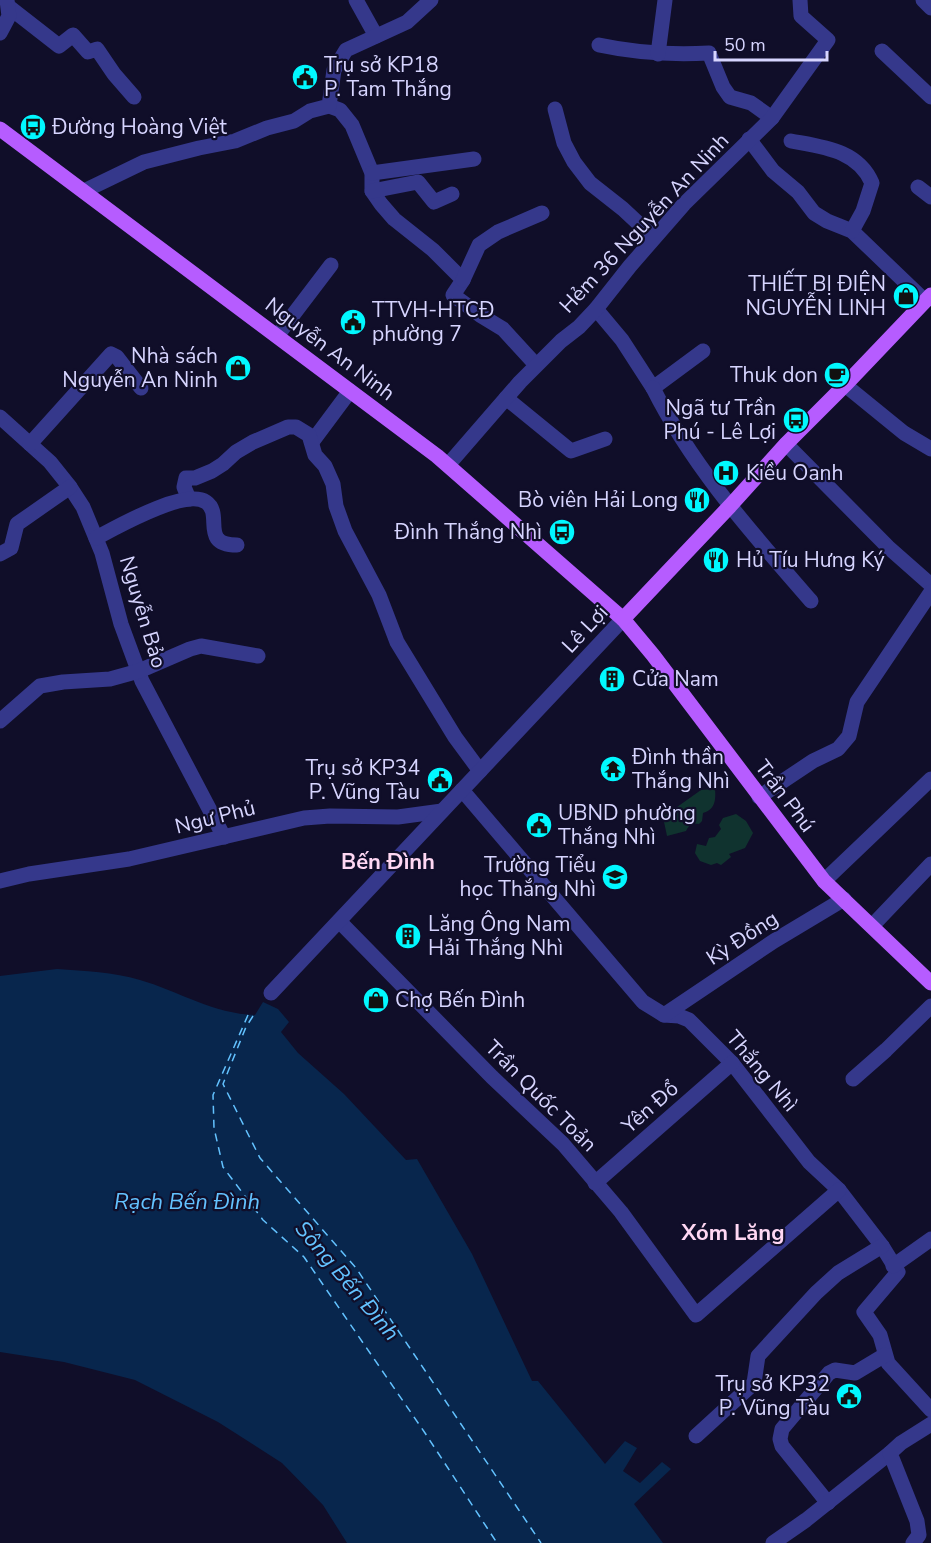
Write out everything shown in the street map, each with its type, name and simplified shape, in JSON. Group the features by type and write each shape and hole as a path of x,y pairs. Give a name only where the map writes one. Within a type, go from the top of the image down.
{"main road":[{"name":"Nguyễn An Ninh","path":"0,129 448,465 623,619"},
{"name":"Lê Lợi","path":"623,619 786,444 929,298"},
{"name":"Trần Phú","path":"623,619 653,655 824,881 931,982"}],"street":[{"path":"356,0 376,36"},
{"path":"329,106 334,70 346,50 407,22 431,0"},
{"path":"658,54 665,0"},
{"name":"Hẻm 36 Nguyễn An Ninh","path":"448,465 536,365 596,309 684,204 772,118 828,40 801,16 800,0"},
{"path":"923,0 931,8"},
{"path":"0,33 9,16 8,3"},
{"path":"8,3 58,46 73,35 88,52 97,49 134,97"},
{"path":"599,45 631,52 658,54 709,53 723,87 730,97 751,103 772,118"},
{"path":"882,51 931,97"},
{"path":"84,191 144,162 235,141 267,128 294,121 310,111 329,106 340,110 352,124 372,173 372,191 394,219 433,250 462,280"},
{"path":"555,109 564,143 573,162 590,183 654,238"},
{"path":"749,140 773,171 798,192 814,213 852,231 929,298"},
{"path":"791,141 836,149 855,159 868,172 872,183 863,211 852,231"},
{"path":"372,173 474,159"},
{"path":"372,191 418,183 434,202 452,194"},
{"path":"918,187 931,197"},
{"path":"536,365 503,329 453,295 479,246 498,232 542,213"},
{"path":"278,336 331,265"},
{"path":"596,309 622,340 698,464 730,506 811,601"},
{"path":"653,388 703,351"},
{"path":"30,444 111,354 117,357 141,388"},
{"path":"845,385 904,433 931,449"},
{"path":"312,442 351,391"},
{"path":"506,398 572,451 605,439"},
{"name":"Nguyễn Bảo","path":"0,417 50,462 83,507 102,553 121,624 139,671 155,708 224,837"},
{"path":"189,499 184,487 186,478 195,478 212,471 236,452 263,436 288,427 296,427 309,435 315,455 325,466 333,484 336,506 345,531 379,595 397,642 455,737 480,771"},
{"path":"786,444 888,547 931,585"},
{"path":"0,554 11,548 17,524 70,487"},
{"path":"96,538 159,506 189,499 203,500 207,503 219,540 227,545 237,545"},
{"path":"759,797 813,761 838,749 849,736 857,702 931,592"},
{"name":"Lê Lợi","path":"271,993 623,619"},
{"path":"0,721 40,686 110,679 139,671 201,646 258,656"},
{"path":"824,881 931,779"},
{"name":"Thắng Nhì","path":"462,790 643,1002 664,1015 680,1016 689,1020 732,1063 809,1162 838,1190 882,1246 893,1266"},
{"name":"Ngư Phủ","path":"0,881 29,874 129,859 304,818 398,817 442,811"},
{"path":"872,926 931,864"},
{"name":"Kỳ Đồng","path":"664,1015 774,941 844,899"},
{"name":"Trần Quốc Toản","path":"339,921 492,1077 563,1144 621,1212 696,1315 838,1190"},
{"path":"853,1079 931,1006"},
{"name":"Yên Đổ","path":"595,1183 732,1063"},
{"path":"931,1239 893,1266 898,1272 864,1312 880,1335 888,1364 931,1410"},
{"path":"696,1436 754,1383 758,1356 816,1293 838,1272 882,1246"},
{"path":"828,1503 782,1446 780,1439 782,1429 829,1373 835,1370 855,1373 885,1356"},
{"path":"773,1543 828,1503 901,1443 931,1424"},
{"path":"890,1453 917,1521 919,1536 913,1543"}],"green space":[{"path":"715,789 714,804 710,810 703,813 699,824 693,824 686,831 667,836 663,817 701,790"},
{"path":"736,814 746,821 753,833 745,848 729,854 731,857 721,865 717,863 711,865 700,861 695,853 697,844 706,846 709,838 715,837 721,829 719,825 723,818"}],"water":[{"name":"Rạch Bến Đình","path":"57,969 130,977 225,1011 240,1014 255,1015 263,1002 278,1009 289,1022 281,1032 298,1053 344,1094 406,1160 417,1159 472,1254 532,1381 538,1381 605,1464 625,1441 637,1448 623,1471 640,1483 662,1462 671,1469 634,1504 663,1543 347,1543 323,1505 282,1463 218,1422 135,1380 64,1362 0,1352 0,976"}],"ferry route":[{"path":"248,1015 213,1095 214,1128 223,1167 263,1220 304,1257 425,1433 497,1543"},
{"path":"253,1016 246,1027 223,1084 260,1158 356,1268 541,1543"}],"place":[{"name":"Trụ sở KP18 P. Tam Thắng","path":"305,77"},
{"name":"Đường Hoàng Việt","path":"33,127"},
{"name":"THIẾT BỊ ĐIỆN NGUYỄN LINH","path":"906,296"},
{"name":"TTVH-HTCĐ phường 7","path":"353,322"},
{"name":"Nhà sách Nguyễn An Ninh","path":"238,368"},
{"name":"Thuk don","path":"837,375"},
{"name":"Ngã tư Trần Phú - Lê Lợi","path":"796,420"},
{"name":"Kiều Oanh","path":"726,473"},
{"name":"Bò viên Hải Long","path":"697,500"},
{"name":"Đình Thắng Nhì","path":"562,532"},
{"name":"Hủ Tíu Hưng Ký","path":"716,560"},
{"name":"Cửa Nam","path":"612,679"},
{"name":"Đình thần Thắng Nhì","path":"613,769"},
{"name":"Trụ sở KP34 P. Vũng Tàu","path":"440,780"},
{"name":"UBND phường Thắng Nhì","path":"539,825"},
{"name":"Trường Tiểu học Thắng Nhì","path":"615,877"},
{"name":"Lăng Ông Nam Hải Thắng Nhì","path":"408,936"},
{"name":"Chợ Bến Đình","path":"376,1000"},
{"name":"Trụ sở KP32 P. Vũng Tàu","path":"849,1396"}],"district":[{"name":"Bến Đình","path":"388,862"},
{"name":"Xóm Lăng","path":"733,1233"}],"water label":[{"name":"Sông Bến Đình","path":"347,1281"}]}
